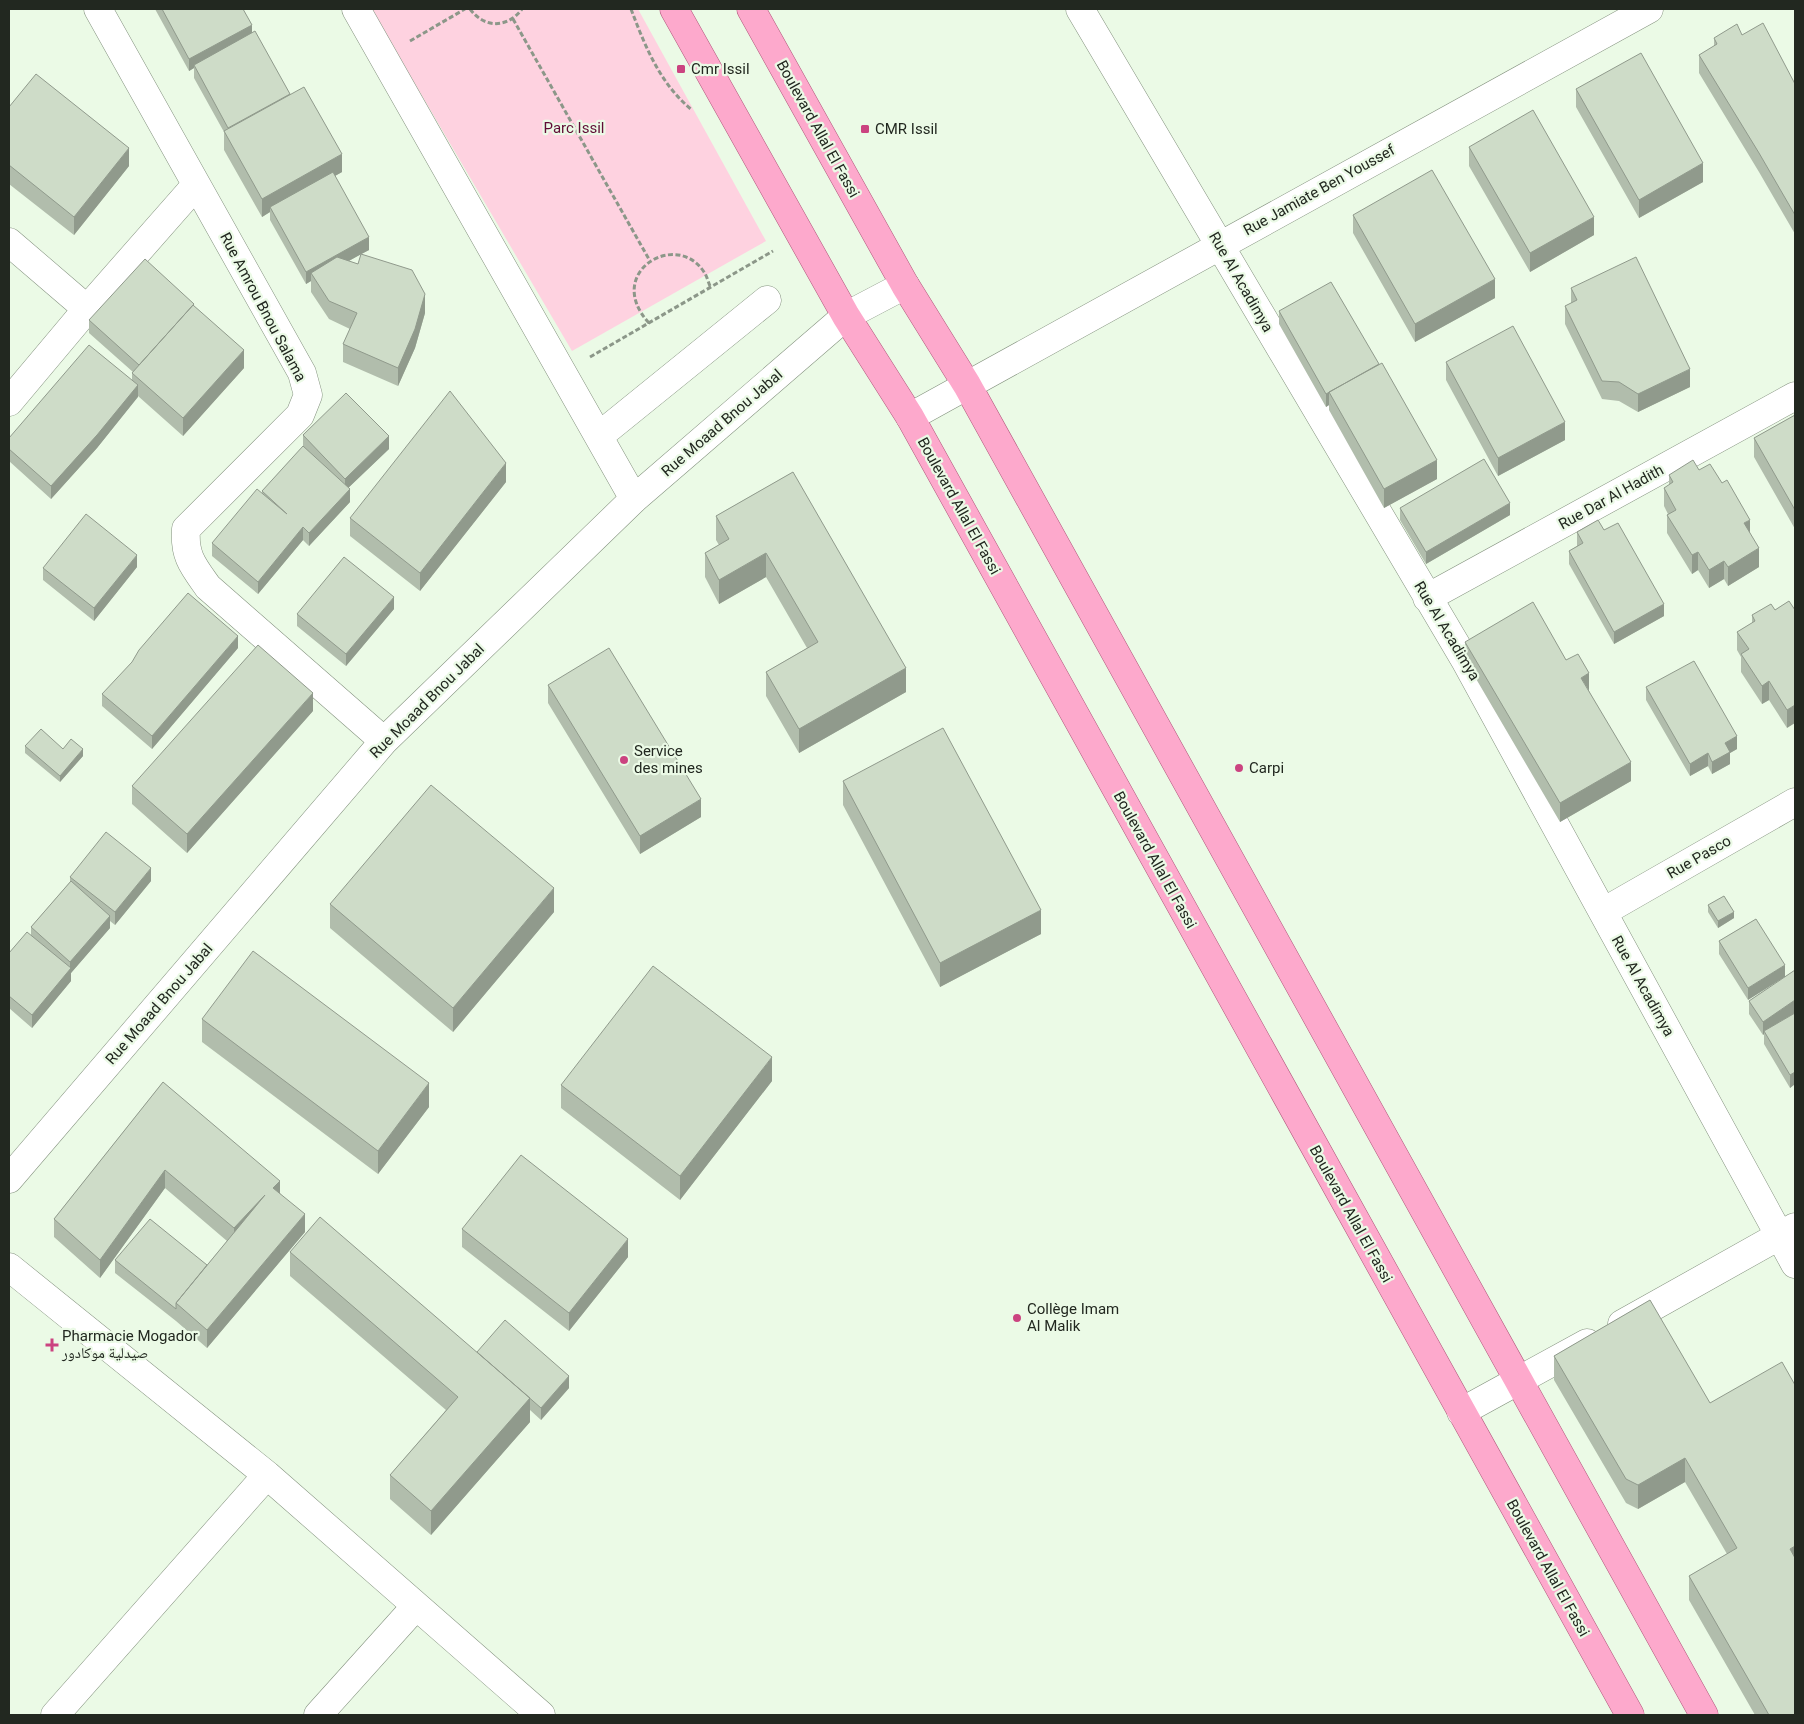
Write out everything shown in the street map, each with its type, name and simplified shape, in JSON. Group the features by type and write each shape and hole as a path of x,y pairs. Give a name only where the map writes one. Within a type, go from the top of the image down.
{"main road":[{"name":"Boulevard Allal El Fassi","path":"674,9 846,316 910,417 1630,1715"},
{"name":"Boulevard Allal El Fassi","path":"750,9 905,285 967,385 1704,1715"}],"street":[{"name":"Rue Amrou Bnou Salama","path":"98,9 302,373 308,395 300,415 186,529 185,544 192,566 208,587 384,741"},
{"path":"356,9 634,499"},
{"name":"Rue Al Acadimya","path":"1080,9 1465,660 1603,912 1788,1231 1795,1264"},
{"name":"Rue Jamiate Ben Youssef","path":"910,417 1649,9"},
{"path":"9,402 86,309 196,185"},
{"path":"9,242 86,309"},
{"name":"Rue Moaad Bnou Jabal","path":"9,1179 384,741 634,499 846,316 905,285"},
{"path":"599,436 767,300"},
{"name":"Rue Dar Al Hadith","path":"1427,598 1795,396"},
{"name":"Rue Pasco","path":"1603,912 1795,802"},
{"path":"1461,1412 1788,1231"},
{"path":"9,1267 267,1475 541,1715"},
{"path":"55,1715 267,1475"},
{"path":"318,1715 416,1606"}],"path":[{"path":"384,57 465,9"},
{"path":"470,9 476,18 488,24 501,24 513,19 522,9"},
{"path":"513,19 650,261"},
{"path":"563,372 780,247"},
{"path":"649,323 639,313 634,299 634,285 640,272 650,261 664,255 680,255 694,261 705,272 710,286"}],"green space":[{"name":"Parc Issil","path":"371,9 638,9 766,241 572,351"}],"building":[{"path":"162,9 243,9 252,25 189,59"},
{"path":"1763,23 1795,84 1795,215 1699,55 1717,44 1714,38 1737,24 1742,35"},
{"path":"255,31 290,94 228,128 194,65"},
{"path":"1641,53 1703,163 1639,200 1576,89"},
{"path":"36,74 129,148 74,217 9,165 9,107"},
{"path":"304,87 342,154 262,199 224,131"},
{"path":"1533,110 1594,217 1530,253 1469,147"},
{"path":"1432,170 1495,279 1415,324 1353,215"},
{"path":"333,172 369,237 306,272 270,207"},
{"path":"361,254 412,270 425,294 415,329 398,368 343,344 357,313 329,301 311,273 337,257 358,264"},
{"path":"1636,257 1690,369 1638,394 1619,382 1602,381 1565,306 1577,300 1571,288"},
{"path":"145,259 194,304 139,365 89,320"},
{"path":"1331,282 1379,364 1326,394 1279,311"},
{"path":"193,305 244,350 183,418 132,373"},
{"path":"1513,326 1565,422 1498,458 1446,362"},
{"path":"89,345 138,385 97,435 51,486 9,449 9,438"},
{"path":"1382,363 1437,460 1384,489 1329,392"},
{"path":"450,391 506,463 420,573 350,518"},
{"path":"346,393 389,436 345,479 303,435"},
{"path":"1795,415 1795,510 1754,438"},
{"path":"303,446 350,489 309,533 303,527 258,582 212,543 257,489 287,514 262,491"},
{"path":"1484,459 1510,503 1426,552 1400,508"},
{"path":"1693,460 1699,470 1710,464 1722,483 1727,480 1750,520 1744,523 1759,548 1728,567 1724,561 1709,570 1698,552 1692,555 1667,515 1676,510 1664,488 1673,482 1669,475"},
{"path":"793,472 906,668 799,729 766,672 818,642 766,553 719,580 705,553 729,539 716,516"},
{"path":"86,514 137,555 94,608 43,568"},
{"path":"1598,520 1604,530 1618,523 1664,604 1614,632 1569,551 1583,543 1577,532"},
{"path":"344,557 394,597 346,654 297,614"},
{"path":"188,593 238,636 152,736 102,694 132,662 139,650"},
{"path":"1789,601 1795,610 1795,705 1787,710 1769,681 1762,686 1741,654 1749,649 1737,632 1755,621 1752,615 1771,604 1775,610"},
{"path":"1533,602 1566,660 1578,654 1589,673 1581,678 1631,762 1560,803 1465,642"},
{"path":"258,645 313,693 187,834 132,786"},
{"name":"Service des mines","path":"609,648 701,799 640,836 548,685"},
{"path":"1694,661 1737,736 1725,743 1730,752 1712,762 1708,753 1690,764 1646,687"},
{"path":"943,728 1041,910 940,963 843,781"},
{"path":"41,729 63,749 71,739 83,749 60,776 25,746"},
{"path":"431,785 554,888 453,1008 330,904"},
{"path":"106,832 151,868 115,912 70,877"},
{"path":"71,881 110,916 70,962 31,927"},
{"path":"1724,896 1734,912 1718,921 1708,905"},
{"path":"1756,919 1785,965 1748,988 1719,941"},
{"path":"27,932 71,968 32,1015 9,996 9,953"},
{"path":"253,951 429,1083 378,1151 202,1019"},
{"path":"653,966 772,1057 680,1176 561,1085"},
{"path":"1795,970 1795,1000 1763,1022 1749,1001"},
{"path":"1795,1013 1795,1072 1790,1075 1764,1031"},
{"path":"163,1082 280,1181 273,1188 305,1214 207,1330 176,1303 265,1195 234,1228 165,1170 100,1260 54,1219"},
{"path":"521,1155 628,1239 569,1313 462,1229"},
{"path":"320,1217 530,1398 431,1511 390,1475 458,1397 290,1252"},
{"path":"150,1219 207,1265 176,1303 176,1309 115,1260"},
{"path":"1650,1300 1710,1403 1782,1362 1795,1385 1795,1546 1790,1549 1795,1558 1795,1715 1769,1715 1689,1576 1737,1548 1685,1458 1638,1485 1626,1479 1554,1356"},
{"path":"505,1320 569,1376 541,1408 477,1352"}],"place":[{"name":"Cmr Issil","path":"681,69"},
{"name":"CMR Issil","path":"865,129"},
{"name":"Service des mines","path":"624,760"},
{"name":"Carpi","path":"1239,768"},
{"name":"Collège Imam Al Malik","path":"1017,1318"},
{"name":"Pharmacie Mogador صيدلية موكادور","path":"52,1345"}]}
